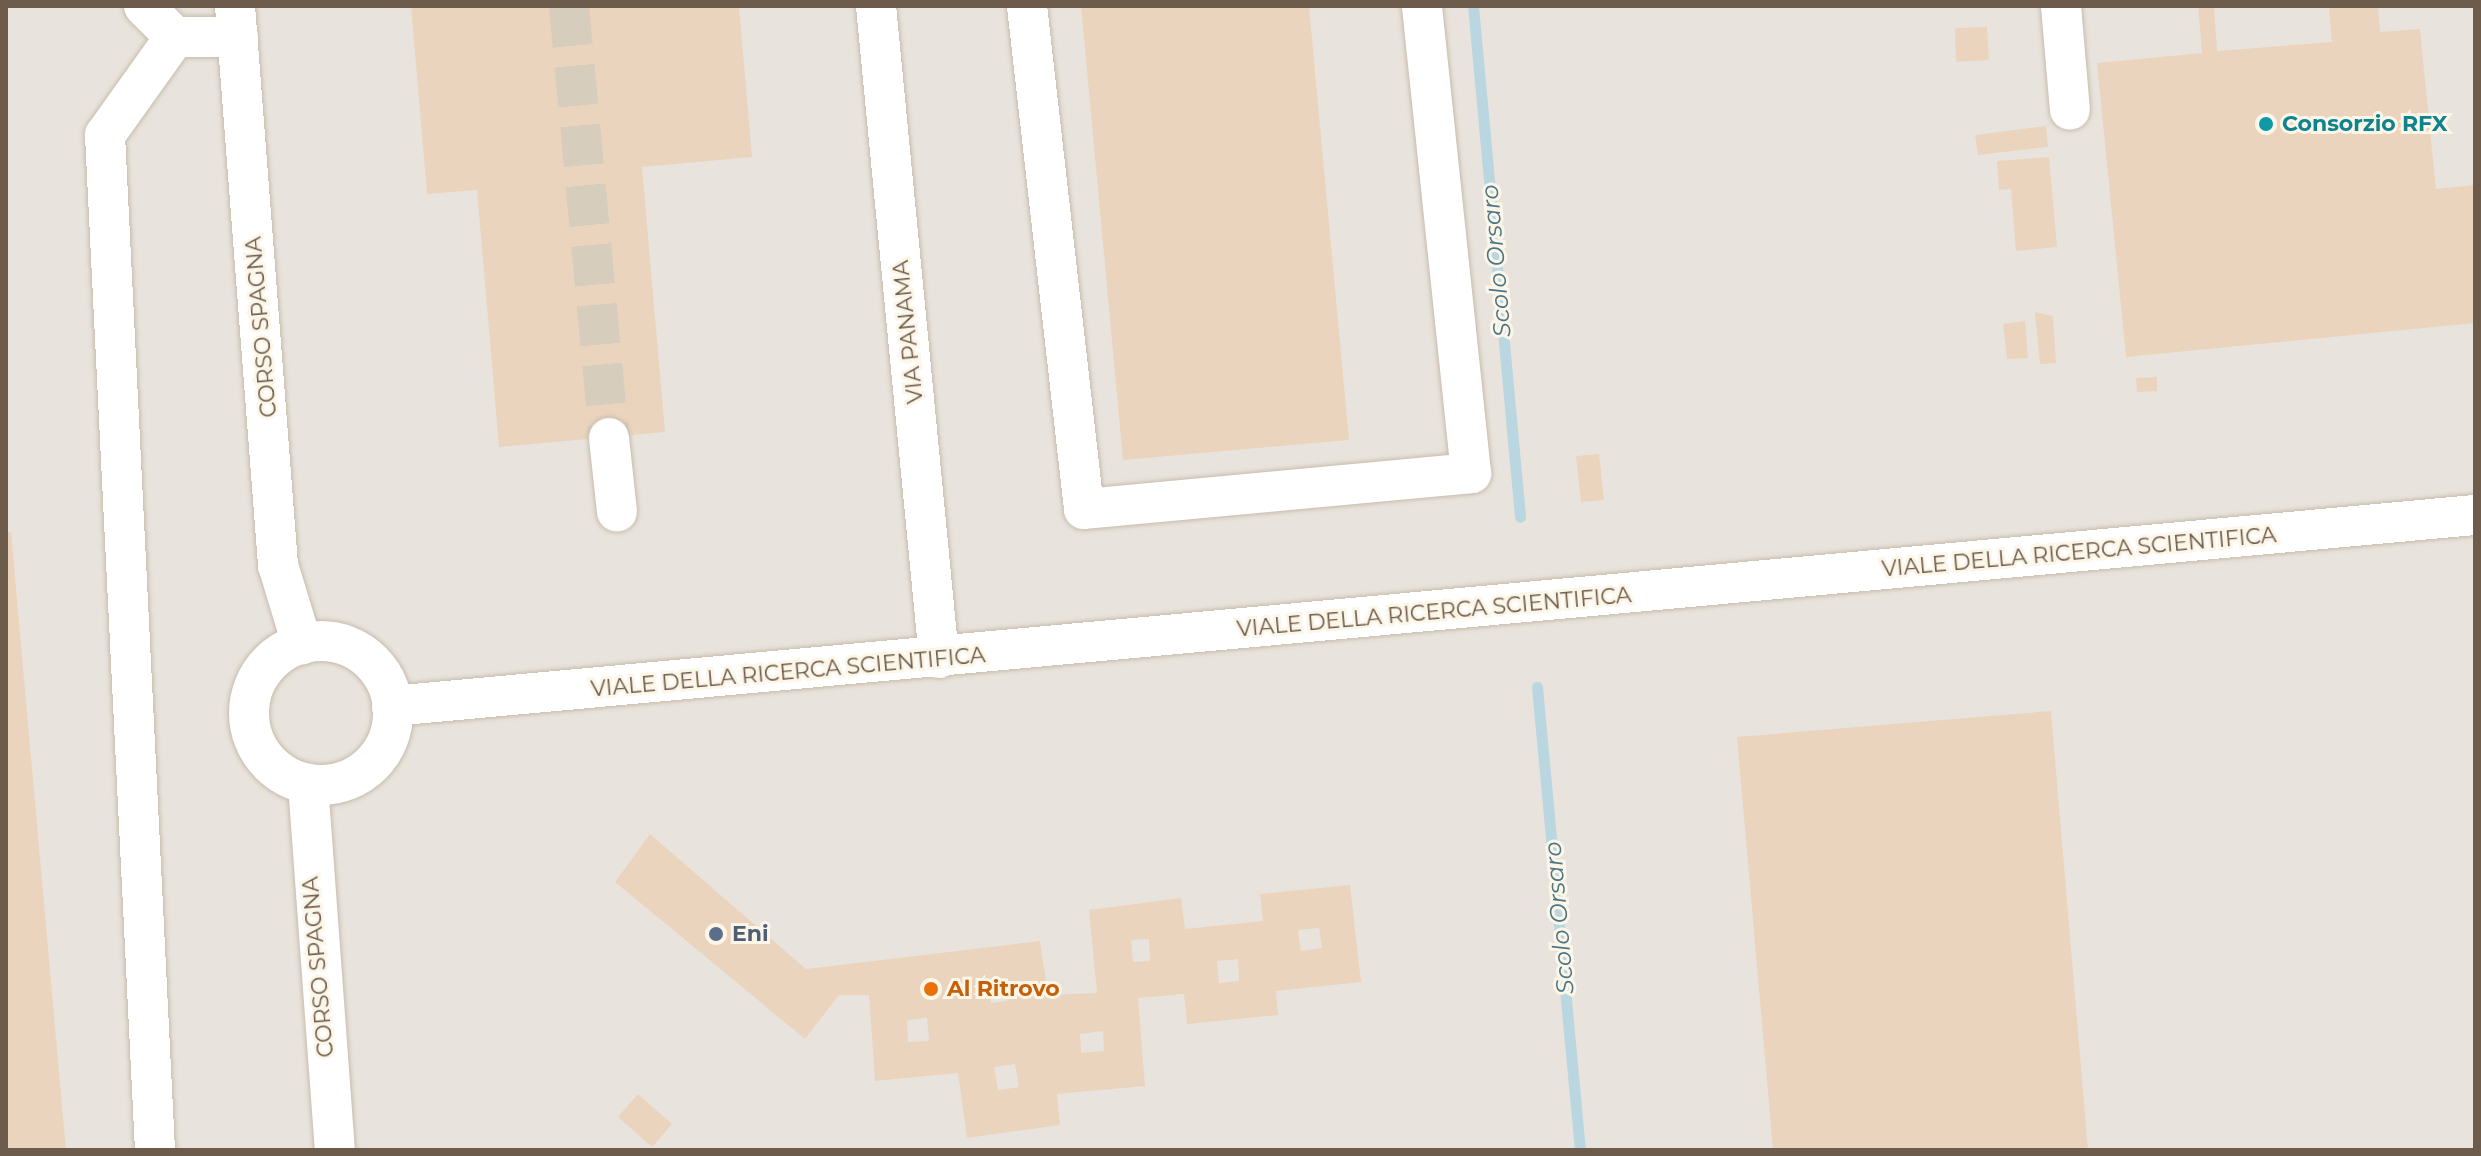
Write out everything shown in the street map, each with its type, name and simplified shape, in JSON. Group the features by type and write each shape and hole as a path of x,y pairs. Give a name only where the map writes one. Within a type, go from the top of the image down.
{"street":[{"path":"144,6 175,37"},
{"name":"VIA PANAMA","path":"876,6 939,658"},
{"path":"1027,6 1084,509 1471,473 1422,6"},
{"path":"2061,6 2070,110"},
{"path":"155,1150 105,135 175,37 237,22"},
{"name":"CORSO SPAGNA","path":"237,22 278,565 302,644"},
{"path":"609,438 617,512"},
{"name":"VIALE DELLA RICERCA SCIENTIFICA","path":"392,706 2475,515"},
{"path":"302,644 349,646 370,660 392,706 388,741 375,762 332,785 308,784 270,764 250,724 255,684 269,663 302,644"},
{"name":"CORSO SPAGNA","path":"308,784 335,1150"}],"shaded area":[{"path":"6,6 2475,6 2475,1150 6,1150"}],"building":[{"path":"411,6 739,6 752,157 642,167 665,432 499,447 477,190 427,194"},
{"path":"1081,6 1309,6 1349,440 1123,460"},
{"name":"Consorzio RFX","path":"2198,6 2214,6 2217,51 2332,42 2329,6 2378,6 2380,32 2420,29 2436,189 2475,185 2475,323 2126,357 2097,63 2202,53"},
{"path":"1987,27 1989,60 1956,62 1955,28"},
{"path":"2046,126 2048,147 1978,155 1975,135"},
{"path":"2049,157 2057,247 2016,251 2011,189 1999,190 1997,161"},
{"path":"2035,312 2053,316 2056,363 2040,364"},
{"path":"2025,321 2028,358 2007,359 2003,324"},
{"path":"2157,377 2157,391 2137,392 2136,378"},
{"path":"1599,454 1604,500 1581,502 1576,456"},
{"path":"6,532 11,532 66,1150 6,1150"},
{"path":"2051,711 2088,1150 1773,1150 1737,737"},
{"path":"650,834 806,969 1040,941 1048,995 1097,993 1089,910 1181,898 1185,929 1263,921 1260,894 1350,885 1361,982 1276,991 1278,1015 1187,1024 1184,994 1138,998 1145,1086 1057,1094 1060,1125 967,1138 958,1073 875,1081 869,995 839,995 805,1039 615,882","holes":["1319,928 1322,948 1301,951 1298,930","1149,939 1150,961 1133,962 1131,940","1238,959 1239,981 1219,983 1217,961","1005,979 1007,1001 991,1003 988,981","927,1018 929,1041 908,1042 907,1020","1103,1031 1104,1051 1081,1053 1080,1034","1015,1064 1019,1087 998,1090 994,1067"]},
{"path":"638,1094 672,1124 652,1147 618,1117"}],"waterway":[{"name":"Scolo Orsaro","path":"1473,6 1520,517"},
{"name":"Scolo Orsaro","path":"1537,687 1580,1150"}],"tunnel":[{"path":"569,6 609,438"}],"place":[{"name":"Consorzio RFX","path":"2266,124"},
{"name":"Eni","path":"716,934"},
{"name":"Al Ritrovo","path":"931,989"}]}
